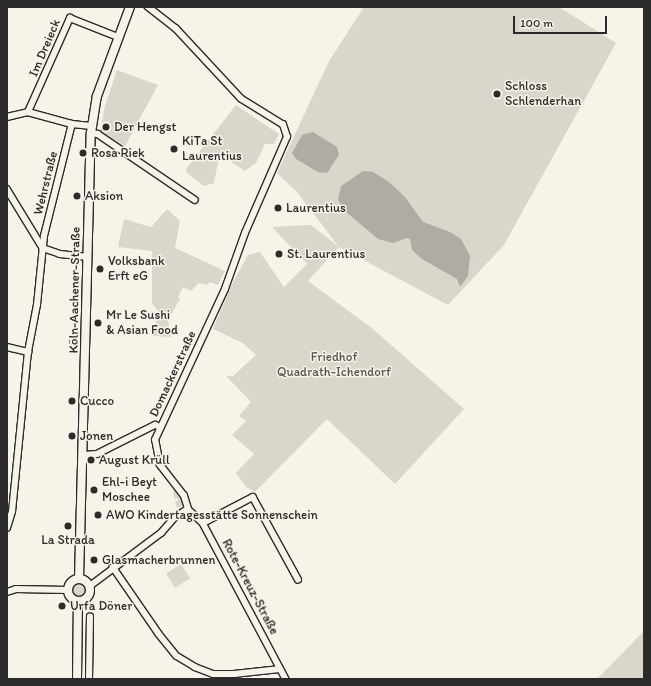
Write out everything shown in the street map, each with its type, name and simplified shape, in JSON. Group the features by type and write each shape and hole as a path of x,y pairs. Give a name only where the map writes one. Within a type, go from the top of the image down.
{"main road":[{"name":"Köln-Aachener-Straße","path":"79,579 91,130 97,96 130,7"},
{"path":"79,579 90,586 87,598 78,601 72,599 68,590 72,581 79,579"},
{"path":"77,679 78,601"}],"street":[{"name":"Domackerstraße","path":"148,7 176,29 242,98 286,129 287,136 245,233 225,289 161,427 155,445 158,460 184,496 188,509"},
{"name":"Im Dreieck","path":"28,112 70,18 118,37"},
{"path":"7,117 28,112 91,130 195,200"},
{"name":"Wehrstraße","path":"7,528 12,512 28,352 37,305 44,248 72,124"},
{"path":"7,189 44,248 60,254 88,257"},
{"path":"7,347 28,352"},
{"path":"83,455 97,454 155,425 161,427"},
{"path":"203,523 253,497 298,579"},
{"path":"90,586 113,567 161,533 175,517 188,509"},
{"name":"Rote-Kreuz-Straße","path":"188,509 203,523 286,679"},
{"path":"113,567 159,634 177,656 195,667 213,674 255,673 280,669"},
{"path":"7,590 68,590"},
{"path":"89,679 90,617"},
{"path":"78,642 89,648"}],"green space":[{"path":"364,7 559,7 616,43 504,245 448,305 339,247 297,192 277,173 329,61"},
{"path":"117,70 158,85 125,146 100,131 105,106"},
{"path":"236,105 279,134 274,144 265,144 256,163 245,171 224,157 218,162 214,183 204,186 187,173 186,169"},
{"path":"167,209 180,221 175,248 225,271 218,285 210,282 207,285 199,283 191,291 183,287 178,297 180,299 168,320 171,337 153,336 158,311 152,303 152,251 118,247 124,219 151,227"},
{"name":"Friedhof Quadrath-Ichendorf","path":"311,225 339,247 308,281 373,329 464,409 395,484 327,419 255,492 246,487 236,473 254,454 232,435 246,421 239,416 251,402 226,376 233,376 256,355 243,343 213,329 233,282 248,255 260,252 284,287 307,264 272,227"},
{"path":"173,487 183,502 182,506 177,508 175,501 178,501 178,498 174,499"},
{"path":"181,564 190,578 175,588 166,574"},
{"path":"76,583 82,583 86,587 86,593 82,597 76,597 72,593 72,587"},
{"path":"644,631 644,679 597,679"}],"shaded area":[{"path":"313,132 337,147 339,155 327,173 318,172 296,159 292,153 302,135"},
{"path":"363,171 373,172 389,182 405,197 423,222 450,232 461,239 470,256 468,276 460,287 457,279 422,259 412,250 410,239 407,238 393,243 378,239 346,212 338,200 341,186"}],"place":[{"name":"Schloss Schlenderhan","path":"497,94"},
{"name":"Der Hengst","path":"106,127"},
{"name":"KiTa St Laurentius","path":"174,149"},
{"name":"Rosa Riek","path":"83,153"},
{"name":"Aksion","path":"77,196"},
{"name":"Laurentius","path":"278,208"},
{"name":"St. Laurentius","path":"279,254"},
{"name":"Volksbank Erft eG","path":"100,269"},
{"name":"Mr Le Sushi & Asian Food","path":"98,323"},
{"name":"Cucco","path":"72,401"},
{"name":"Jonen","path":"72,436"},
{"name":"August Krüll","path":"91,460"},
{"name":"Ehl-i Beyt Moschee","path":"94,490"},
{"name":"AWO Kindertagesstätte Sonnenschein","path":"98,515"},
{"name":"La Strada","path":"68,526"},
{"name":"Glasmacherbrunnen","path":"94,560"},
{"name":"Urfa Döner","path":"62,606"}]}
